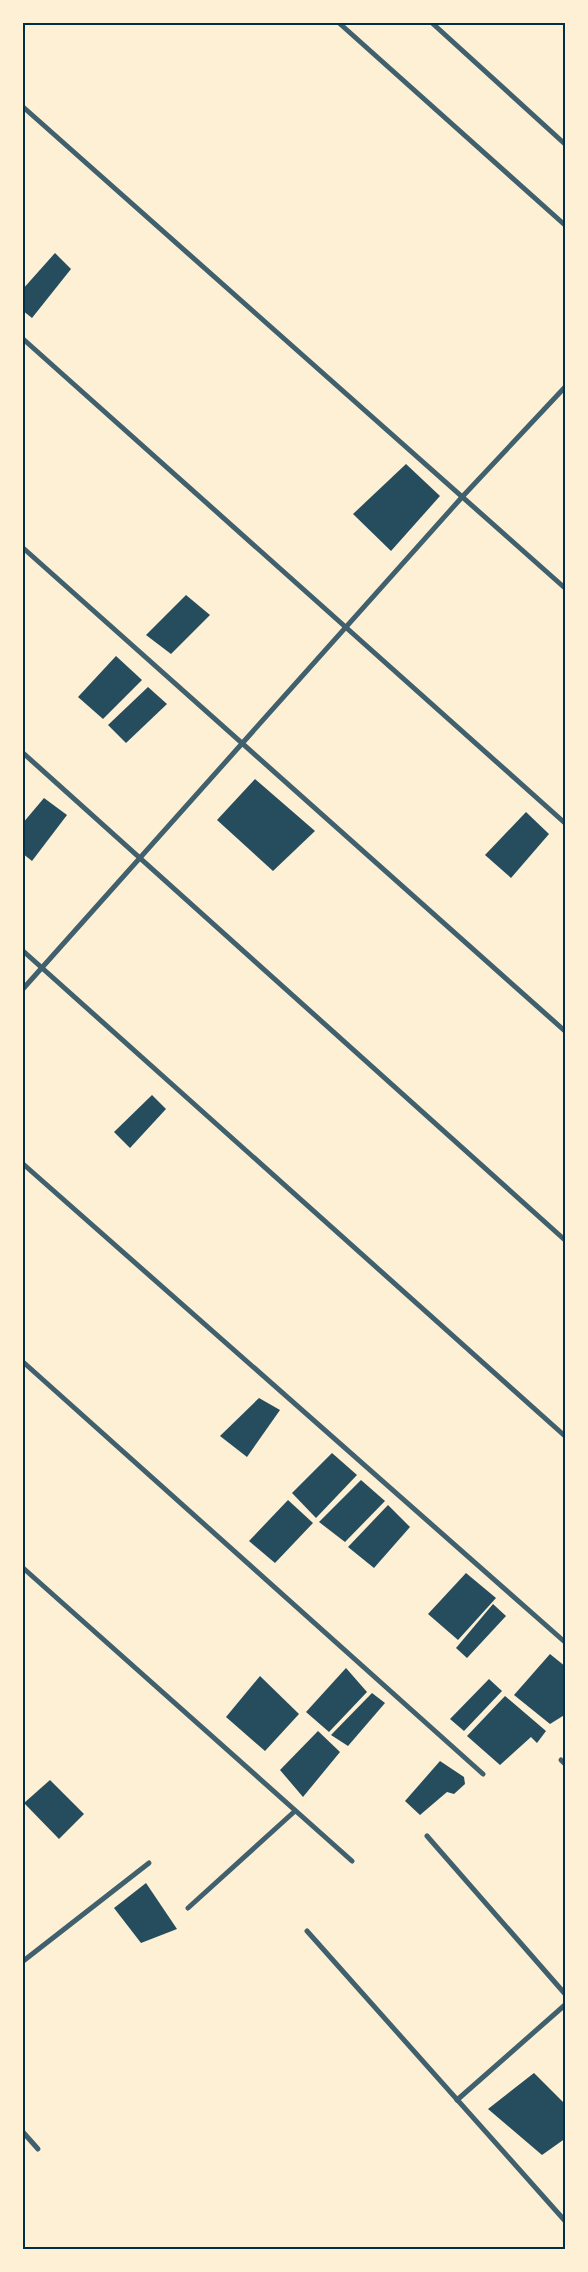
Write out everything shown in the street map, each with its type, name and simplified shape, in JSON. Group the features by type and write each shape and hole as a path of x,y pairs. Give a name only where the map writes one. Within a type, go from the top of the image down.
{"street":[{"path":"338,22 566,226"},
{"path":"431,22 566,145"},
{"path":"22,106 566,589"},
{"path":"22,338 566,824"},
{"path":"22,990 463,496 566,386"},
{"path":"22,547 566,1032"},
{"path":"22,752 566,1241"},
{"path":"22,950 566,1437"},
{"path":"22,1163 566,1643"},
{"path":"22,1361 483,1774"},
{"path":"22,1567 352,1861"},
{"path":"561,1760 566,1765"},
{"path":"188,1908 296,1811"},
{"path":"427,1836 566,1995"},
{"path":"22,1962 148,1863"},
{"path":"307,1931 566,2222"},
{"path":"457,2100 566,2004"},
{"path":"22,2131 38,2149"}],"building":[{"path":"55,253 71,269 32,318 22,310 22,290"},
{"path":"406,464 440,496 391,551 353,514"},
{"path":"186,595 210,615 171,654 146,635"},
{"path":"116,656 142,680 103,719 78,697"},
{"path":"148,687 167,704 126,743 108,725"},
{"path":"255,779 315,831 273,871 217,820"},
{"path":"44,798 67,815 32,861 22,853 22,824"},
{"path":"526,812 549,834 511,878 485,855"},
{"path":"152,1095 166,1109 130,1148 114,1132"},
{"path":"259,1398 280,1410 247,1457 220,1436"},
{"path":"332,1453 357,1475 316,1518 292,1493"},
{"path":"361,1480 385,1501 345,1542 319,1522"},
{"path":"288,1500 313,1523 275,1563 249,1541"},
{"path":"388,1505 410,1527 374,1568 348,1547"},
{"path":"466,1573 496,1598 458,1640 428,1614"},
{"path":"493,1604 506,1616 467,1658 456,1648"},
{"path":"550,1654 566,1667 566,1714 550,1724 514,1695"},
{"path":"346,1668 367,1692 329,1732 306,1712"},
{"path":"260,1676 299,1714 265,1751 226,1717"},
{"path":"489,1679 502,1691 464,1731 450,1719"},
{"path":"372,1693 385,1703 348,1746 331,1735"},
{"path":"505,1696 546,1731 537,1743 531,1737 500,1765 467,1736"},
{"path":"318,1731 340,1752 303,1797 280,1770"},
{"path":"440,1761 464,1777 465,1784 454,1794 447,1792 420,1815 405,1801"},
{"path":"50,1780 84,1814 59,1839 24,1803"},
{"path":"146,1883 177,1929 141,1943 114,1908"},
{"path":"534,2073 566,2105 566,2138 542,2155 488,2109"}]}
